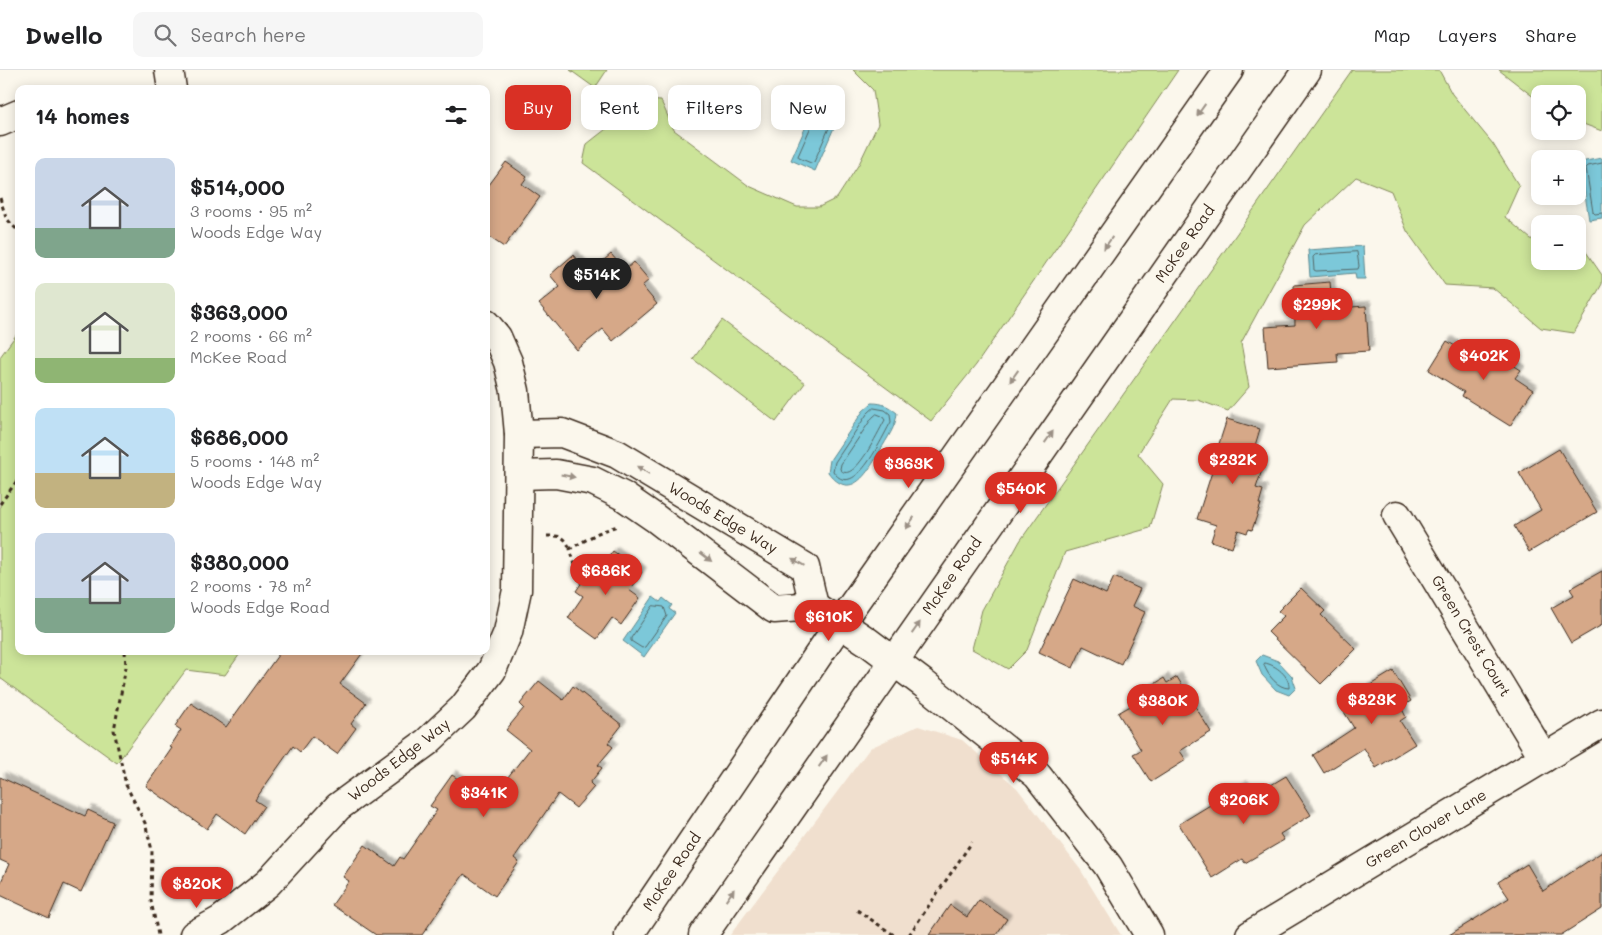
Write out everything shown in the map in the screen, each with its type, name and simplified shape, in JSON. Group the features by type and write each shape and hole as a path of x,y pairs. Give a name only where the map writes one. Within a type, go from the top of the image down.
{"street":[{"path":"169,70 171,85"},
{"name":"McKee Road","path":"629,935 840,623 1229,70"},
{"name":"McKee Road","path":"703,935 1306,70"},
{"path":"0,122 15,116"},
{"name":"Woods Edge Way","path":"194,935 224,927 268,883 338,807 427,742 463,708 492,670 508,632 517,590 520,475 515,391 508,362 497,337 490,329"},
{"name":"Woods Edge Way","path":"519,434 562,433 617,454 805,567 814,606"},
{"path":"520,475 556,474 593,481 623,496 645,511 774,609 814,606 893,660 1037,775 1108,866 1149,935"},
{"path":"645,511 674,488"},
{"name":"Green Crest Court","path":"1397,515 1544,758"},
{"name":"Green Clover Lane","path":"1250,935 1602,723"}],"path":[{"path":"0,198 6,218 15,228"},
{"path":"0,504 15,483"},
{"path":"585,578 577,570 570,550 598,532 617,526 626,518 645,511"},
{"path":"125,655 126,667 114,730 126,785 145,823 152,850 151,901 158,935"},
{"path":"909,935 972,842"},
{"path":"857,910 894,935"}],"shaded area":[{"path":"918,726 962,740 1017,788 1080,869 1121,935 730,935 870,748"}],"green space":[{"path":"570,70 607,70 597,85 591,85"},
{"path":"853,70 1178,70 976,365 931,421 583,163 587,144 605,130 658,130 658,101 661,101 668,117 668,130 674,130 749,186 797,207 819,207 837,198 859,164 878,124 873,90"},
{"path":"1352,70 1439,70 1452,94 1493,144 1519,186 1505,217 1531,239 1531,270 1586,270 1586,252 1602,275 1602,284 1574,333 1541,328 1493,288 1445,285 1407,231 1391,191 1356,177 1305,225 1241,343 1249,387 1228,411 1198,400 1173,399 1138,454 1163,484 1150,528 1065,552 1027,650 1008,669 972,649 982,610 1020,541"},
{"path":"1499,70 1602,70 1602,131 1586,125 1586,85 1531,85 1531,95"},
{"path":"722,320 805,383 776,422 693,359"},
{"path":"15,336 15,655 239,655 225,675 186,670 117,763 0,678 0,357"}],"water":[{"path":"804,130 833,130 815,171 791,160"},
{"path":"1602,158 1602,218 1589,220 1586,201 1586,161"},
{"path":"1363,246 1365,279 1356,279 1355,273 1310,277 1308,250"},
{"path":"872,403 885,405 897,413 895,423 870,468 858,481 851,485 844,485 836,481 828,472 830,460 863,411"},
{"path":"653,597 660,602 663,598 672,605 669,609 675,613 644,657 623,641"},
{"path":"1262,655 1278,661 1292,676 1296,688 1289,695 1276,690 1262,675 1256,661"}],"building":[{"path":"506,162 527,177 522,184 540,197 504,247 490,238 490,184"},
{"path":"611,254 625,270 634,262 649,280 642,286 657,304 613,341 603,329 577,350 539,304 560,287 550,275 573,255 589,273"},
{"path":"1330,282 1332,303 1335,303 1335,308 1366,306 1369,351 1337,353 1338,362 1268,367 1265,327 1295,325 1294,285"},
{"path":"1447,341 1474,358 1477,352 1487,359 1492,352 1521,370 1515,378 1533,390 1510,426 1462,396 1464,392 1429,370"},
{"path":"1227,419 1260,429 1251,459 1264,464 1256,488 1263,490 1259,504 1261,504 1252,530 1249,529 1247,533 1238,530 1232,548 1211,541 1216,525 1197,519"},
{"path":"1559,449 1597,512 1529,552 1514,526 1541,510 1519,473"},
{"path":"613,551 642,572 629,590 640,598 621,625 612,618 597,639 568,618 583,596 576,591 591,569 596,574"},
{"path":"1602,571 1602,625 1571,643 1551,608 1574,595 1570,589"},
{"path":"1114,577 1140,589 1132,606 1145,612 1121,664 1083,646 1073,668 1039,652 1074,579 1106,594"},
{"path":"1301,588 1325,611 1321,615 1356,649 1321,684 1268,632 1284,616 1278,611"},
{"path":"278,655 361,655 340,684 366,703 351,724 356,728 337,754 312,736 300,752 293,746 255,800 264,806 245,834 217,814 207,829 146,786 172,748 170,747 181,730 175,726 191,703 226,727"},
{"path":"1393,671 1411,701 1401,707 1406,717 1400,721 1415,744 1376,768 1364,748 1324,773 1313,755 1354,728 1339,704"},
{"path":"1177,677 1211,732 1180,751 1186,760 1151,782 1133,754 1141,750 1118,713 1134,704 1131,699 1164,678 1167,683"},
{"path":"539,681 563,700 573,686 622,725 608,743 613,747 598,765 602,768 590,783 594,787 576,808 558,794 514,858 519,862 495,896 464,874 422,935 376,935 332,905 349,881 343,877 365,845 394,866 400,857 403,859 437,810 430,806 452,775 482,795 488,787 496,792 530,749 506,730 524,708 520,704"},
{"path":"1286,776 1311,815 1280,834 1284,840 1245,863 1242,859 1212,878 1179,824 1243,785 1251,797"},
{"path":"0,777 85,816 88,810 113,822 81,892 64,884 49,918 0,895 0,884 9,864 0,860"},
{"path":"1602,852 1602,909 1561,935 1449,935 1509,898 1498,882 1527,864 1543,891"},
{"path":"979,900 1007,919 996,935 929,935 950,905 967,917"}]}
